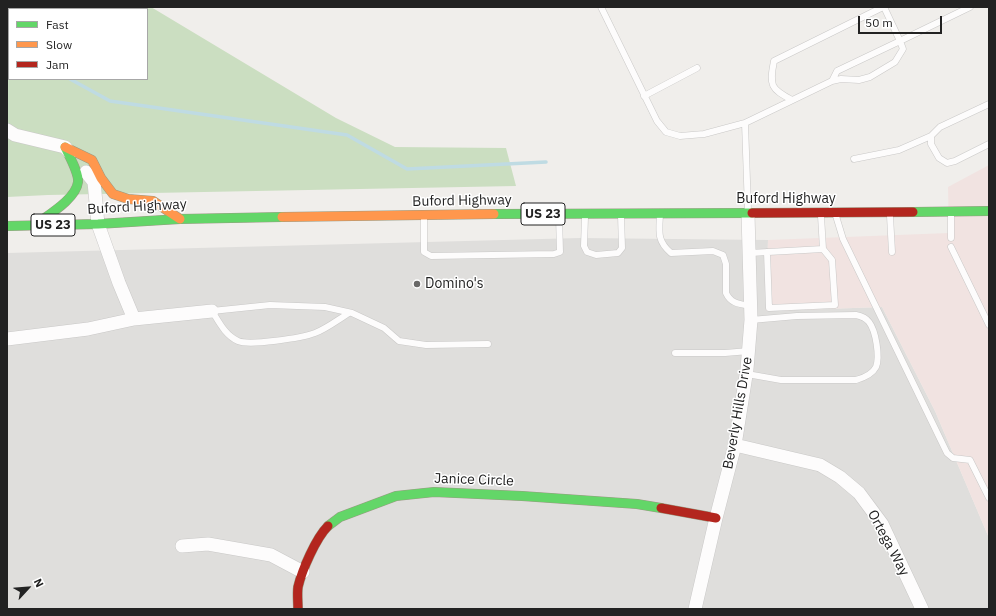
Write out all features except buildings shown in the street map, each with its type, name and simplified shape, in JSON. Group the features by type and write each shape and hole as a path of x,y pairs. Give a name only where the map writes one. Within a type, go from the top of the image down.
{"main road":[{"path":"65,147 92,160 101,178 113,194 128,198 153,201 180,218"},
{"path":"35,225 75,192 78,181 65,147"},
{"name":"Buford Highway","path":"7,226 98,224 180,218 585,213 748,214 989,211"},
{"name":"Janice Circle","path":"298,609 298,588 303,572 317,540 327,527 340,517 396,496 434,492 522,496 637,504 716,518"}],"street":[{"path":"7,130 15,135 65,147 94,182 98,224 119,283 134,319"},
{"name":"Beverly Hills Drive","path":"695,609 735,445 746,374 751,320 748,214"},
{"path":"7,339 88,329 134,319 212,311"},
{"name":"Ortega Way","path":"735,445 820,465 840,477 859,493 882,524 922,609"},
{"path":"182,546 208,544 271,555 303,572"}],"lane":[{"path":"601,7 657,121 666,132 680,136 704,134 745,123 832,81 841,79 859,80 870,77 886,68 895,62 903,49 883,7 774,62 771,77 776,92 792,100"},
{"path":"832,81 837,72 970,7"},
{"path":"644,96 697,68"},
{"path":"854,159 899,150 931,136 940,127 989,104"},
{"path":"745,123 748,214"},
{"path":"931,136 931,144 939,158 947,162 955,161 989,144"},
{"path":"951,211 951,238"},
{"path":"890,212 892,252"},
{"path":"585,213 584,246 587,252 596,255 618,252 622,248 621,213"},
{"path":"768,252 769,308 835,305 832,260 823,249 820,213"},
{"path":"835,213 843,239 947,453 953,458 970,460 989,498"},
{"path":"424,215 424,252 431,256 554,254 560,252 559,214"},
{"path":"660,214 659,236 664,247 671,253 714,251 723,255 726,264 727,296 731,302 751,306"},
{"path":"951,247 989,325"},
{"path":"750,253 823,249"},
{"path":"349,313 315,333 255,342 238,341 233,338 223,330 212,311 270,305 325,307 349,313 384,328 399,341 426,345 488,344"},
{"path":"746,374 781,380 856,380 864,378 871,373 876,368 878,359 875,336 868,321 856,315 797,316 751,320"},
{"path":"675,353 725,353 749,351"}],"shaded area":[{"path":"989,165 989,538 935,411 882,307 766,311 768,240 949,233 948,187"},
{"path":"580,238 768,240 766,311 882,307 935,411 989,538 989,609 7,609 7,253"}],"green space":[{"path":"7,7 151,7 336,118 395,147 506,148 516,186 7,197"}],"waterway":[{"path":"72,80 110,101 347,135 407,169 546,162"}],"traffic: fast":[{"path":"35,225 61,206 76,188 78,182 77,174 65,147"},
{"path":"913,212 989,211"},
{"path":"494,214 752,213"},
{"path":"7,226 98,224 180,219 282,217"},
{"path":"328,526 340,517 396,496 434,492 637,504 661,508"}],"traffic: slow":[{"path":"65,147 92,160 101,178 113,194 128,199 153,201 180,219"},
{"path":"282,217 494,214"}],"traffic: jam":[{"path":"752,213 913,212"},
{"path":"661,508 716,518"},
{"path":"298,609 298,587 303,572 314,546 323,531 328,526"}],"place":[{"name":"Domino's","path":"417,284"}]}
